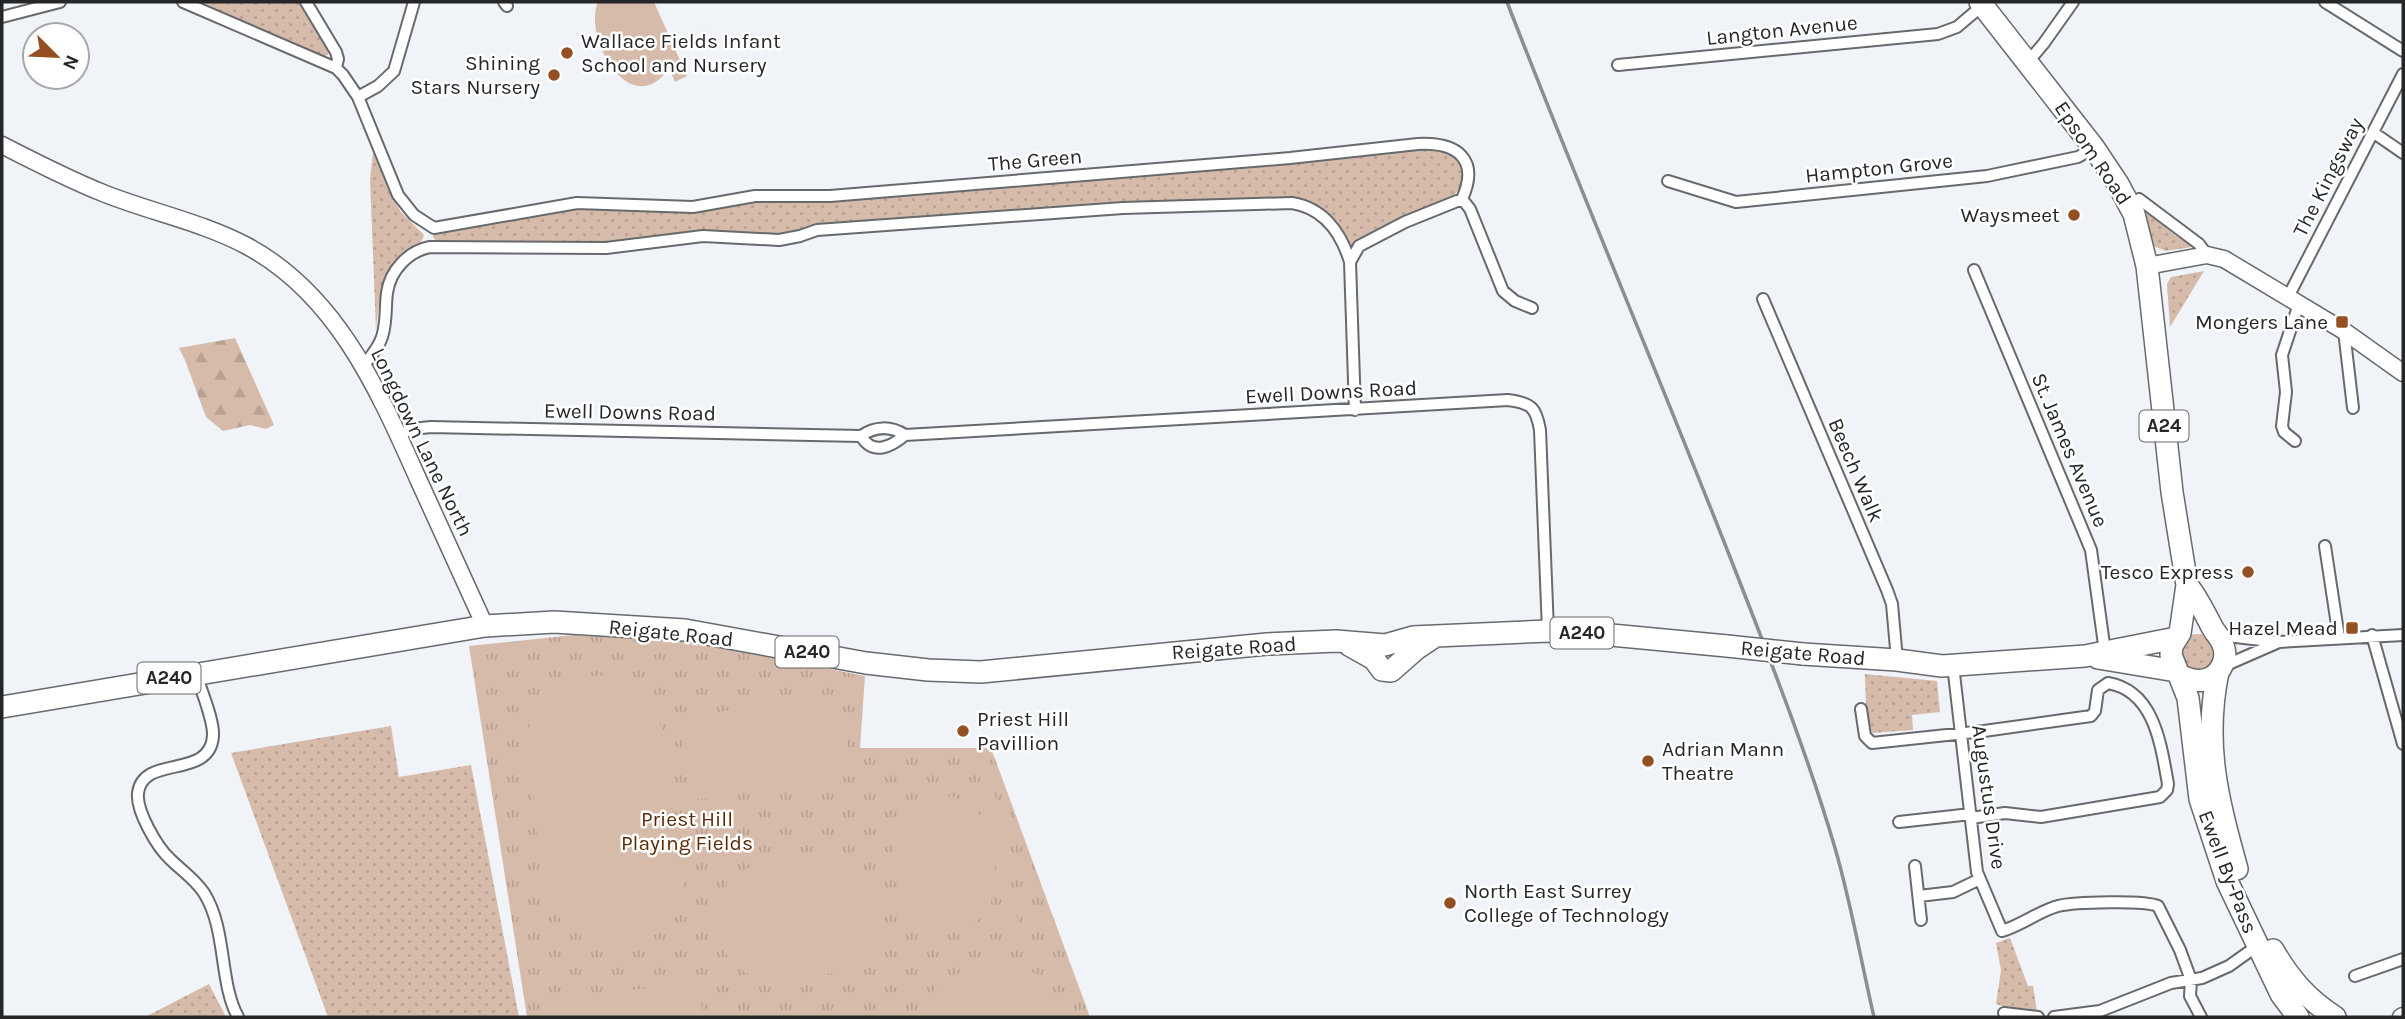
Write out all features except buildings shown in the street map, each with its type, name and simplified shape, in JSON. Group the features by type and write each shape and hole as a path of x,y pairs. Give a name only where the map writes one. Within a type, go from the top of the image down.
{"highway":[{"name":"Epsom Road","path":"1981,4 2094,148 2118,184 2134,214 2147,266"},
{"name":"Ewell By-Pass","path":"2147,266 2172,492 2188,585 2178,636 2171,655 2188,698 2200,799 2227,881 2281,994 2298,1017"},
{"name":"Ewell By-Pass","path":"2188,585 2224,646 2225,658 2220,670 2212,716 2211,757 2220,809 2240,879 2281,964 2320,1011 2335,1017"},
{"name":"Reigate Road","path":"2,706 485,626 554,622 685,630 866,663 928,670 981,672 1231,646 1344,642 1387,652 1436,635 1548,631 1953,665 2095,654 2151,645 2178,636"},
{"path":"2178,636 2193,627 2216,633"},
{"name":"Reigate Road","path":"2095,654 2177,673"},
{"path":"2177,673 2188,680 2197,681 2206,680 2220,670"}],"street":[{"path":"2,17 60,2"},
{"path":"183,2 336,68 343,75 358,97 398,195 414,215 433,228 424,248"},
{"path":"306,2 336,52 336,68"},
{"path":"358,97 378,86 394,71 414,2"},
{"path":"2028,62 2073,2"},
{"path":"2325,2 2403,51"},
{"name":"Langton Avenue","path":"1618,65 1938,34 1956,27 1981,4"},
{"name":"The Kingsway","path":"2295,441 2284,432 2283,426 2286,392 2281,355 2294,301 2403,74"},
{"path":"2374,133 2403,153"},
{"name":"The Green","path":"433,228 577,203 694,207 755,196 830,196 1290,158 1436,143 1457,151 1465,161 1468,172 1462,199"},
{"name":"Longdown Lane North","path":"2,145 103,193 209,229 247,246 281,268 316,299 364,365 399,435 485,626"},
{"name":"Hampton Grove","path":"1668,181 1736,202 1987,176 2078,157 2094,148"},
{"path":"1350,262 1359,246 1405,222 1462,199 1470,209 1503,291 1515,301 1532,308"},
{"name":"Epsom Road","path":"2140,199 2199,244 2207,255 2224,259 2344,331 2403,373"},
{"path":"364,365 383,334 390,283 403,261 424,248 606,248 703,236 779,240 830,229 1123,208 1292,203 1307,205 1326,219 1339,234 1350,262 1354,410"},
{"path":"2147,266 2207,255"},
{"name":"St. James Avenue","path":"1974,270 2091,550 2095,654"},
{"name":"Beech Walk","path":"1763,299 1887,590 1892,604 1897,660"},
{"path":"2344,331 2353,408"},
{"name":"Ewell Downs Road","path":"399,435 412,429 431,427 861,436 871,429 882,428 905,435 1508,400 1531,406 1538,416 1548,631"},
{"name":"Ewell Downs Road","path":"861,436 866,444 878,449 889,447 905,435"},
{"path":"2325,545 2332,558 2339,638"},
{"path":"2216,633 2279,642 2403,635"},
{"path":"2372,635 2403,744"},
{"path":"2220,670 2279,642"},
{"name":"Augustus Drive","path":"1953,665 1980,879 2002,931 2058,906 2152,903 2158,906 2168,924 2191,980"},
{"path":"196,674 212,726 211,743 204,754 192,763 151,774 138,789 138,802 165,854 197,883 207,898 216,923 232,1003 238,1017"},
{"path":"1861,709 1865,736 1872,743 2091,716 2098,691 2108,683 2132,692 2151,718 2159,738 2168,784 2167,790 2160,797 2063,815 2041,817 2005,813 1899,822"},
{"path":"1916,866 1921,920"},
{"path":"1919,895 1953,892 1980,879"},
{"path":"2054,1017 2100,1011 2171,983 2202,978 2229,966 2258,946"},
{"path":"2356,976 2403,959"},
{"path":"2191,980 2190,996 2201,1017"},
{"path":"2004,1013 2038,1017"}],"green space":[{"path":"195,2 302,2 329,49 328,55 323,56"},
{"path":"598,2 654,2 687,76 675,82 669,68 654,83 640,86 626,81 613,69 603,53 595,17"},
{"path":"1423,148 1444,151 1458,159 1462,173 1457,191 1446,201 1399,219 1350,248 1304,201 1270,197 1113,205 778,235 704,232 606,244 437,242 433,237 433,234 442,230 585,207 731,203"},
{"path":"373,152 401,212 424,235 416,247 396,261 391,268 381,293 376,330 370,179"},
{"path":"2148,213 2191,247 2166,251 2151,245 2145,220"},
{"path":"2204,271 2170,327 2167,284 2171,277"},
{"path":"235,338 274,425 266,429 250,425 223,431 206,417 179,348"},
{"path":"2197,634 2210,639 2215,652 2210,665 2197,670 2184,665 2179,652 2184,639"},
{"name":"Priest Hill Playing Fields","path":"573,635 688,641 865,676 860,748 991,748 1090,1017 527,1017 469,646"},
{"path":"1865,674 1937,681 1940,712 1912,715 1913,730 1872,733 1866,712"},
{"path":"588,676 608,676 628,685 648,704 662,728 684,889 680,889 673,908 663,922 638,938 623,941 594,940 580,934 563,922 553,907 545,884 527,753 531,721 548,694 566,682"},
{"path":"838,694 851,776 691,800 679,718"},
{"path":"391,726 399,777 471,765 519,1017 328,1017 231,753"},
{"path":"993,782 1020,934 1008,936 981,784"},
{"path":"941,795 964,801 979,814 990,840 995,871 992,900 987,910 969,925 946,930 924,925 906,909 899,891 893,844 897,820 903,811 925,798"},
{"path":"824,852 853,863 874,885 880,910 876,937 865,955 845,971 777,982 746,973 724,952 716,921 727,883 757,862"},
{"path":"2010,938 2028,986 2033,986 2037,1012 1996,1004 2001,970 1996,943"},
{"path":"1015,963 1046,982 1053,996 1055,1017 927,1017 930,1001 937,988 946,980 971,970"},
{"path":"698,981 703,1017 560,1017 558,1000"},
{"path":"209,984 226,1017 145,1017"}],"railway":[{"path":"1507,2 1702,487 1799,737 1841,869 1874,1017"}],"place":[{"name":"Wallace Fields Infant School and Nursery","path":"567,53"},
{"name":"Shining Stars Nursery","path":"554,75"},
{"name":"Waysmeet","path":"2074,215"},
{"name":"Mongers Lane","path":"2342,322"},
{"name":"Tesco Express","path":"2248,572"},
{"name":"Hazel Mead","path":"2352,628"},
{"name":"Priest Hill Pavillion","path":"963,731"},
{"name":"Adrian Mann Theatre","path":"1648,761"},
{"name":"North East Surrey College of Technology","path":"1450,903"}]}
